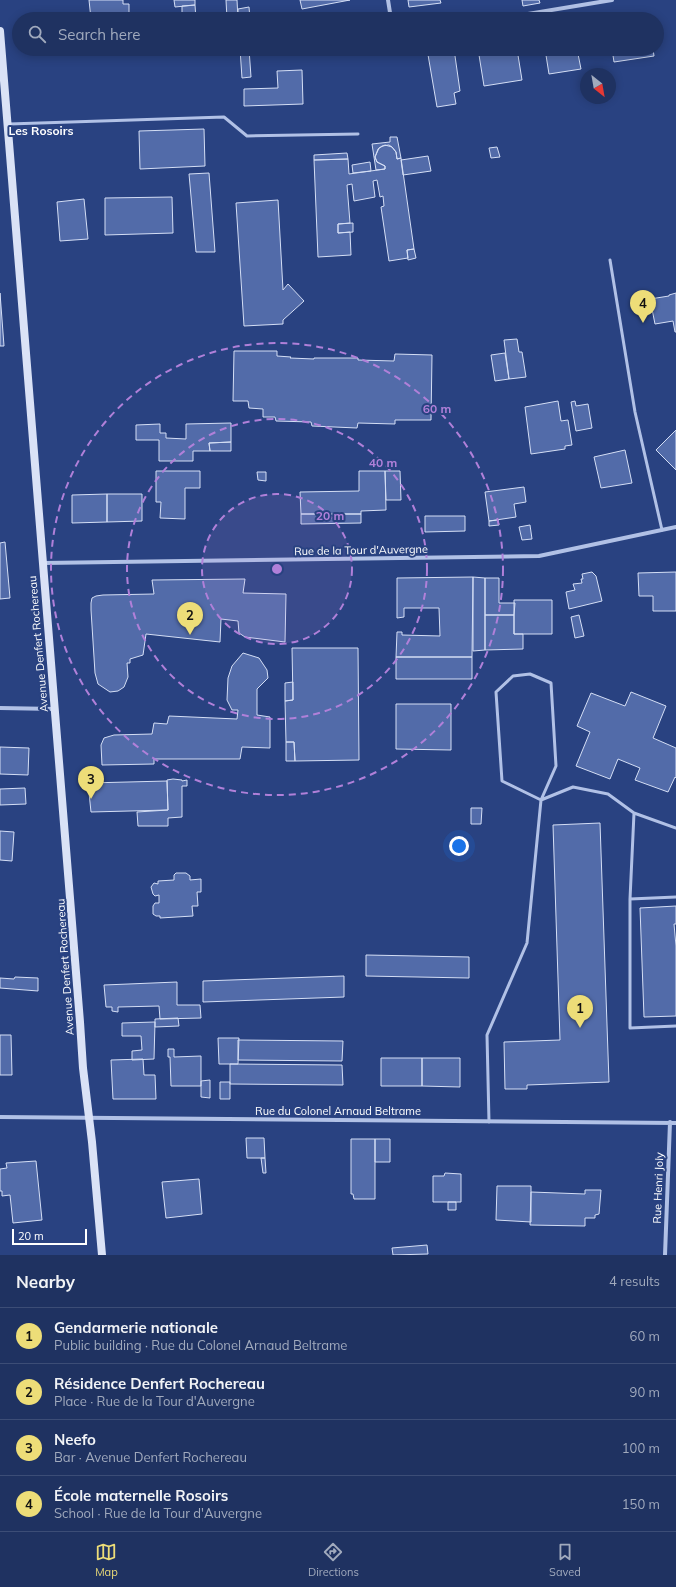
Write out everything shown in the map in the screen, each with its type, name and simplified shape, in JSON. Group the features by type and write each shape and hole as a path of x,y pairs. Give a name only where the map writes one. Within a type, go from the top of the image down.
{"street":[{"path":"388,0 390,12"},
{"path":"540,12 612,0"},
{"name":"Avenue Denfert Rochereau","path":"0,30 3,94 8,124 80,1022 82,1068 92,1142 102,1255"},
{"name":"Rue de la Tour d'Auvergne","path":"43,563 539,556 676,527"},
{"path":"0,708 55,709"},
{"name":"Rue du Colonel Arnaud Beltrame","path":"0,1117 489,1122 676,1122"},
{"name":"Rue Henri Joly","path":"664,1255 670,1122"}],"lane":[{"path":"8,124 224,117 247,136 358,134"},
{"path":"610,260 635,412 662,530"},
{"path":"489,1122 488,1035 527,943 541,800 556,766 551,683 530,674 513,676 496,692 502,781 541,800 573,787 608,794 634,813 676,828"},
{"path":"634,813 630,899 630,1028 676,1026"},
{"path":"630,899 676,897"}],"building":[{"path":"89,0 123,0 123,4 129,4 129,12 90,12"},
{"path":"174,0 195,0 195,5 175,7"},
{"path":"226,0 237,0 238,12 227,12"},
{"path":"300,0 350,0 302,9"},
{"path":"408,0 440,0 441,3 409,7"},
{"path":"522,0 539,0 540,3 523,6"},
{"path":"195,5 196,12 182,12 182,6"},
{"path":"249,7 249,12 238,12 238,9"},
{"path":"240,56 250,56 251,77 242,78"},
{"path":"428,56 455,56 460,91 454,93 456,104 437,107"},
{"path":"479,56 518,56 522,80 484,86"},
{"path":"546,56 578,56 580,69 549,74"},
{"path":"613,56 654,56 614,62"},
{"path":"302,70 303,104 244,106 244,89 278,88 277,71"},
{"path":"204,129 205,166 140,169 139,131"},
{"path":"390,137 397,137 401,158 397,159 396,152 389,145 382,146 378,149 375,157 377,162 385,166 385,169 376,170 372,144 390,142"},
{"path":"385,145 392,147 396,152 397,159 401,158 414,249 407,250 408,258 389,261 381,207 384,206 383,196 380,197 377,180 373,181 375,197 354,201 352,184 347,185 350,223 338,224 338,233 350,232 351,255 318,257 314,160 348,159 349,174 385,169 385,166 377,162 375,157 379,148"},
{"path":"497,147 500,157 491,158 489,148"},
{"path":"347,153 348,159 314,160 314,155"},
{"path":"428,156 431,171 403,175 401,160"},
{"path":"370,162 371,171 353,173 352,165"},
{"path":"209,173 215,252 196,252 189,174"},
{"path":"172,197 173,233 105,235 105,198"},
{"path":"84,199 88,239 60,241 57,202"},
{"path":"278,200 283,290 288,284 304,301 283,320 283,324 244,326 236,203"},
{"path":"353,223 353,232 338,233 338,224"},
{"path":"414,249 416,258 408,260 407,250"},
{"path":"0,293 4,346 0,346"},
{"path":"676,293 675,332 673,321 655,324 650,299 669,296"},
{"path":"517,339 519,352 522,352 526,377 509,379 504,340"},
{"path":"234,351 277,351 277,356 291,357 290,358 358,358 358,360 394,361 395,354 432,355 431,420 395,420 395,424 358,423 357,428 312,426 311,422 276,421 275,417 263,417 263,409 249,408 248,401 233,401"},
{"path":"505,353 509,379 495,381 491,355"},
{"path":"558,401 561,421 568,420 572,445 565,446 565,449 531,454 525,407"},
{"path":"575,401 576,406 588,404 592,428 576,431 571,402"},
{"path":"231,423 231,442 209,443 210,451 193,451 193,461 159,461 159,440 136,440 136,425 160,424 160,433 166,433 166,438 186,439 186,424"},
{"path":"676,430 676,470 656,450"},
{"path":"231,442 231,451 210,451 209,443"},
{"path":"625,450 632,483 601,488 594,457"},
{"path":"156,471 200,471 200,488 185,488 185,519 160,518 161,502 156,502"},
{"path":"359,471 385,471 386,510 361,511 361,514 301,514 300,492 359,491"},
{"path":"385,471 400,471 401,500 386,500"},
{"path":"257,472 266,472 266,481 258,480"},
{"path":"524,487 526,502 514,504 516,517 489,521 485,492"},
{"path":"107,494 142,494 142,521 107,522"},
{"path":"107,494 107,522 72,523 72,495"},
{"path":"301,514 361,514 361,523 301,524"},
{"path":"425,516 465,516 465,531 425,532"},
{"path":"498,520 499,525 489,526 489,521"},
{"path":"530,525 532,539 522,540 519,527"},
{"path":"5,542 10,598 0,599 0,543"},
{"path":"592,572 596,576 602,601 569,609 566,592 575,590 573,584 582,583 582,574"},
{"path":"676,572 676,611 653,611 653,596 639,596 638,573"},
{"path":"473,577 485,578 485,650 473,651"},
{"path":"473,577 472,657 396,657 397,632 402,632 402,635 440,636 439,608 404,608 404,617 397,618 397,578"},
{"path":"485,578 499,578 499,603 515,603 514,615 485,615"},
{"path":"245,579 243,593 286,594 285,642 245,637 239,633 238,621 221,619 220,642 146,634 143,655 130,659 130,663 127,663 128,677 124,687 118,691 110,692 98,684 95,673 91,610 92,598 103,595 154,594 152,580"},
{"path":"514,600 552,600 552,634 514,634"},
{"path":"485,615 514,615 514,634 523,634 523,649 485,650"},
{"path":"579,615 584,636 575,638 571,617"},
{"path":"292,648 358,648 359,760 295,761 294,742 286,742 285,701 293,700"},
{"path":"243,653 259,658 267,670 268,678 257,689 257,715 270,717 270,748 242,747 240,759 154,759 154,764 102,765 101,745 104,738 114,735 152,734 154,723 167,724 169,716 237,719 238,710 232,710 227,700 228,678 232,666"},
{"path":"396,657 472,657 472,679 396,679"},
{"path":"293,682 293,700 285,701 285,683"},
{"path":"631,692 666,706 653,738 676,748 676,778 675,777 668,792 635,780 640,768 618,759 610,779 576,766 590,732 577,726 591,693 625,706"},
{"path":"396,704 451,704 451,750 396,749"},
{"path":"286,742 294,742 295,761 286,761"},
{"path":"0,747 29,748 28,775 0,774"},
{"path":"173,779 182,781 187,780 187,786 182,786 182,817 168,818 168,826 138,826 137,812 168,810 167,780"},
{"path":"167,781 168,810 91,812 88,783"},
{"path":"25,788 26,804 0,805 0,789"},
{"path":"471,808 482,808 481,824 471,824"},
{"path":"600,823 609,1082 527,1085 527,1089 505,1089 504,1042 560,1040 553,825"},
{"path":"0,831 14,832 12,861 0,860"},
{"path":"176,873 186,873 190,876 190,880 201,879 201,892 197,892 198,906 192,906 193,916 160,918 160,916 153,914 153,906 155,903 159,903 159,895 155,896 153,894 151,887 154,883 158,884 158,881 174,880 174,875"},
{"path":"676,906 676,924 674,924 676,946 676,1016 644,1017 640,908"},
{"path":"366,955 469,957 469,978 366,976"},
{"path":"344,976 344,997 203,1002 203,981"},
{"path":"15,977 38,978 38,991 0,988 0,978 14,979"},
{"path":"177,982 177,1005 200,1005 201,1018 160,1019 159,1006 118,1007 118,1012 112,1011 112,1007 106,1007 104,985"},
{"path":"178,1018 179,1026 155,1027 155,1019"},
{"path":"155,1022 154,1059 132,1060 132,1051 142,1050 141,1036 122,1036 122,1023"},
{"path":"0,1035 11,1035 12,1075 0,1075"},
{"path":"218,1038 239,1038 238,1064 219,1064"},
{"path":"238,1040 343,1041 342,1061 238,1060"},
{"path":"168,1049 174,1049 174,1057 201,1056 201,1086 171,1086 170,1057 168,1057"},
{"path":"381,1058 422,1058 422,1086 381,1086"},
{"path":"422,1058 460,1058 460,1087 422,1086"},
{"path":"143,1059 144,1075 155,1075 156,1099 113,1099 111,1060"},
{"path":"230,1064 342,1065 343,1085 230,1084"},
{"path":"210,1080 210,1098 201,1097 201,1081"},
{"path":"220,1082 230,1082 230,1099 220,1099"},
{"path":"246,1138 264,1138 265,1158 247,1158"},
{"path":"351,1139 375,1139 375,1199 354,1199 353,1194 351,1194"},
{"path":"375,1139 390,1139 390,1162 375,1162"},
{"path":"261,1158 265,1158 266,1173 263,1173"},
{"path":"36,1161 42,1220 13,1223 10,1195 2,1196 2,1191 0,1191 0,1169 7,1168 6,1163"},
{"path":"445,1173 461,1174 461,1202 433,1202 433,1176 444,1176"},
{"path":"199,1179 202,1214 166,1218 162,1182"},
{"path":"497,1186 531,1186 531,1222 496,1220"},
{"path":"585,1190 601,1190 599,1214 595,1215 595,1218 585,1218 585,1226 530,1225 531,1192 585,1194"},
{"path":"448,1202 456,1202 456,1210 448,1210"},
{"path":"427,1245 428,1254 393,1255 392,1248"}],"place":[{"name":"École maternelle Rosoirs","path":"643,323"},
{"name":"Résidence Denfert Rochereau","path":"190,635"},
{"name":"Neefo","path":"91,799"},
{"name":"Gendarmerie nationale","path":"580,1028"}],"district":[{"name":"Les Rosoirs","path":"41,130"}]}
